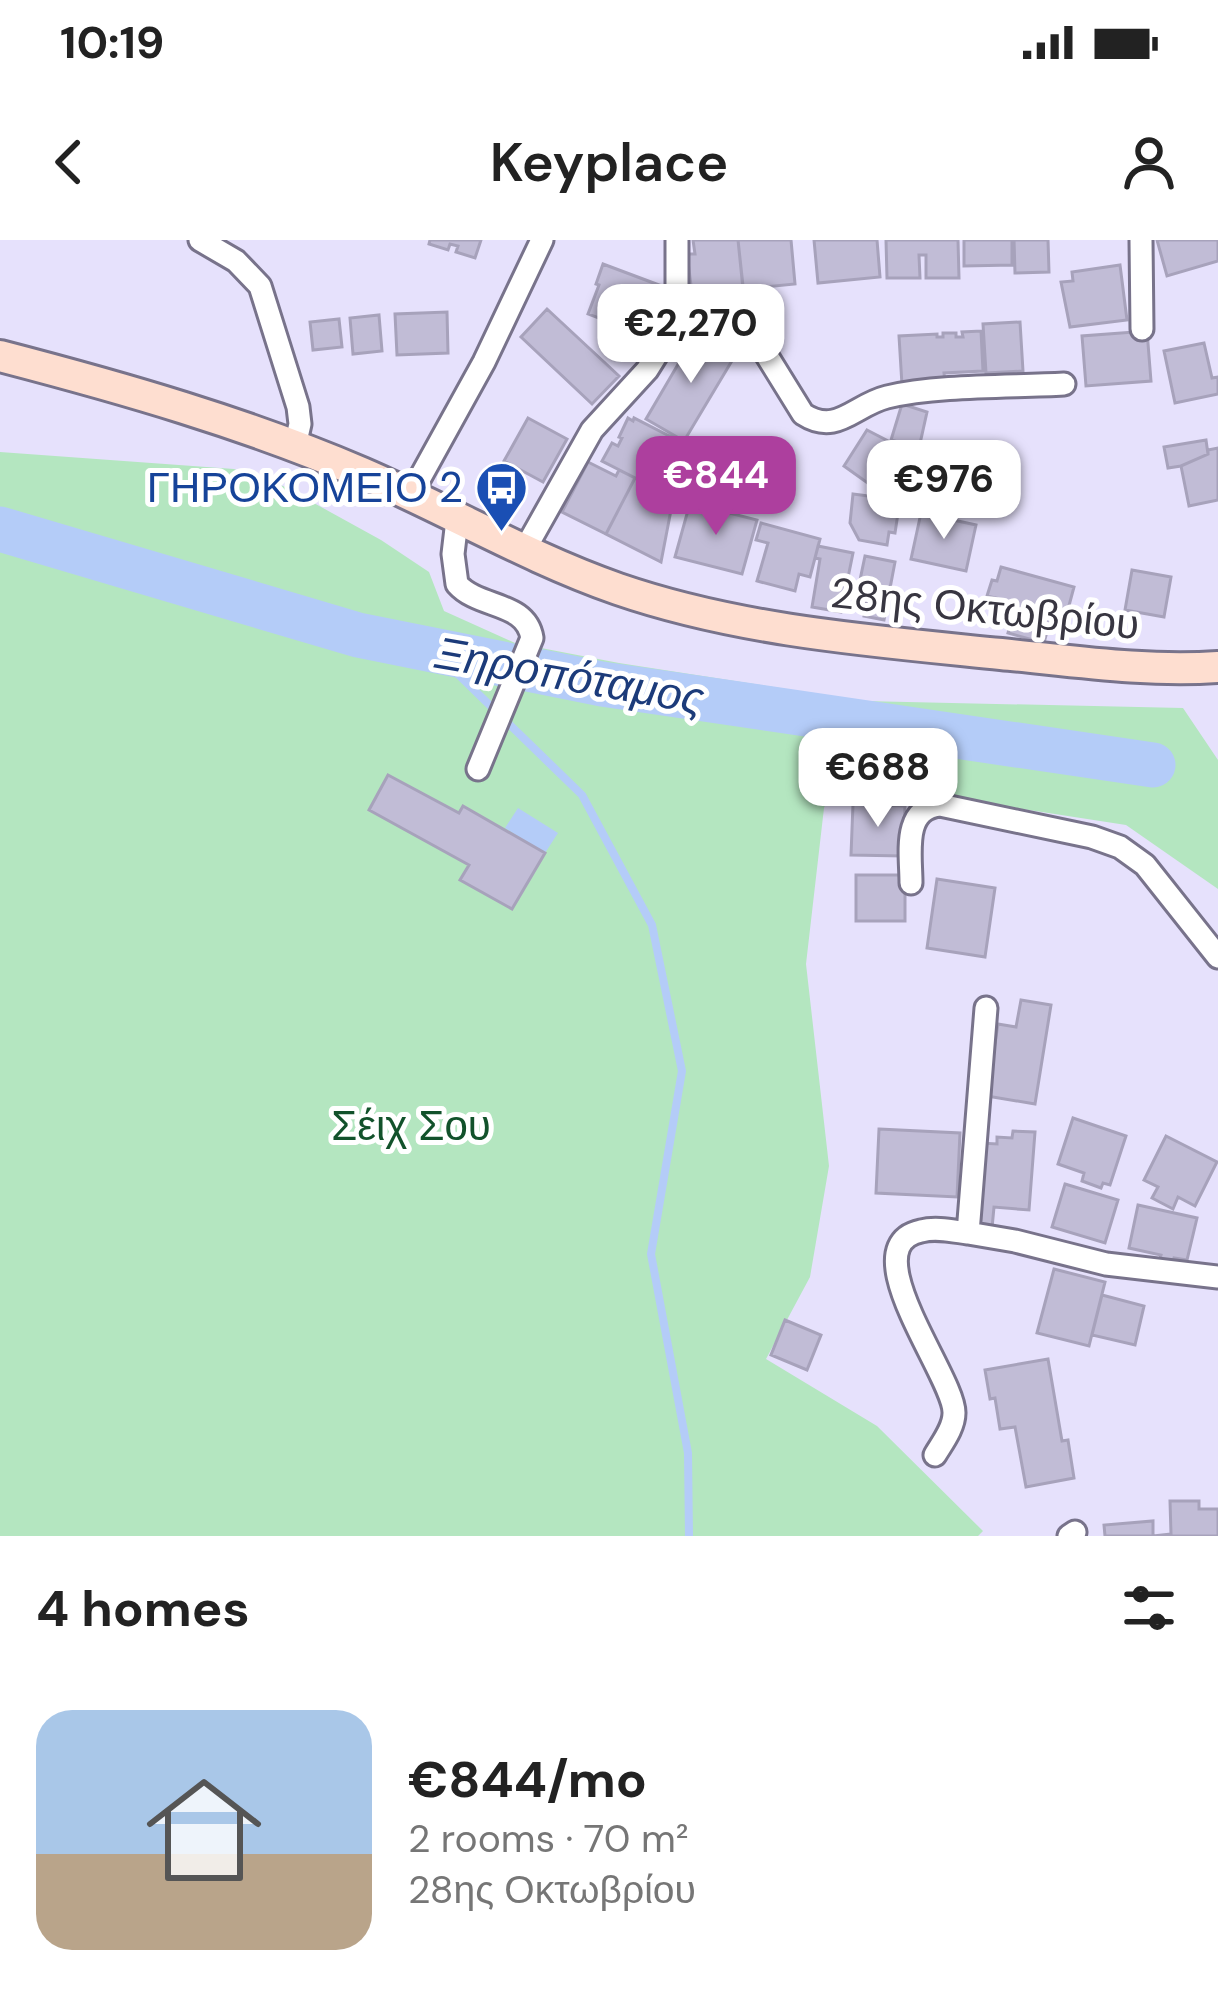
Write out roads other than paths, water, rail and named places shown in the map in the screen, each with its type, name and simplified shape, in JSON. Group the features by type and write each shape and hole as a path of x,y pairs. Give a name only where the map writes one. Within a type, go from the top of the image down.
{"main road":[{"name":"28ης Οκτωβρίου","path":"0,356 162,400 295,446 524,551 632,594 701,613 916,646 1107,665 1218,667"}],"street":[{"path":"200,240 236,261 263,292 298,407 295,446"},
{"path":"410,496 484,362 542,240"},
{"path":"524,551 596,424 652,363 677,306 677,240"},
{"path":"1141,240 1142,328"},
{"path":"677,306 756,338 803,414 823,423 838,422 861,406 894,395 1064,384"},
{"path":"457,520 453,554 457,584 471,596 522,616 532,631 478,769"},
{"path":"911,883 912,825 927,806 1092,837 1145,865 1218,958"},
{"path":"968,1233 986,1008"},
{"path":"934,1455 953,1422 953,1405 907,1306 897,1270 898,1250 906,1237 922,1230 968,1233 1106,1264 1218,1277"}],"water":[{"path":"518,808 558,833 545,853 505,828"}],"waterway":[{"name":"Ξηροπόταμος","path":"0,529 358,635 602,684 1153,765"},
{"path":"434,651 582,795 652,925 682,1071 651,1254 688,1453 689,1536"}],"place":[{"name":"ΓΗΡΟΚΟΜΕΙΟ 2","path":"502,533"}],"park label":[{"name":"Σέιχ Σου","path":"411,1125"}]}
